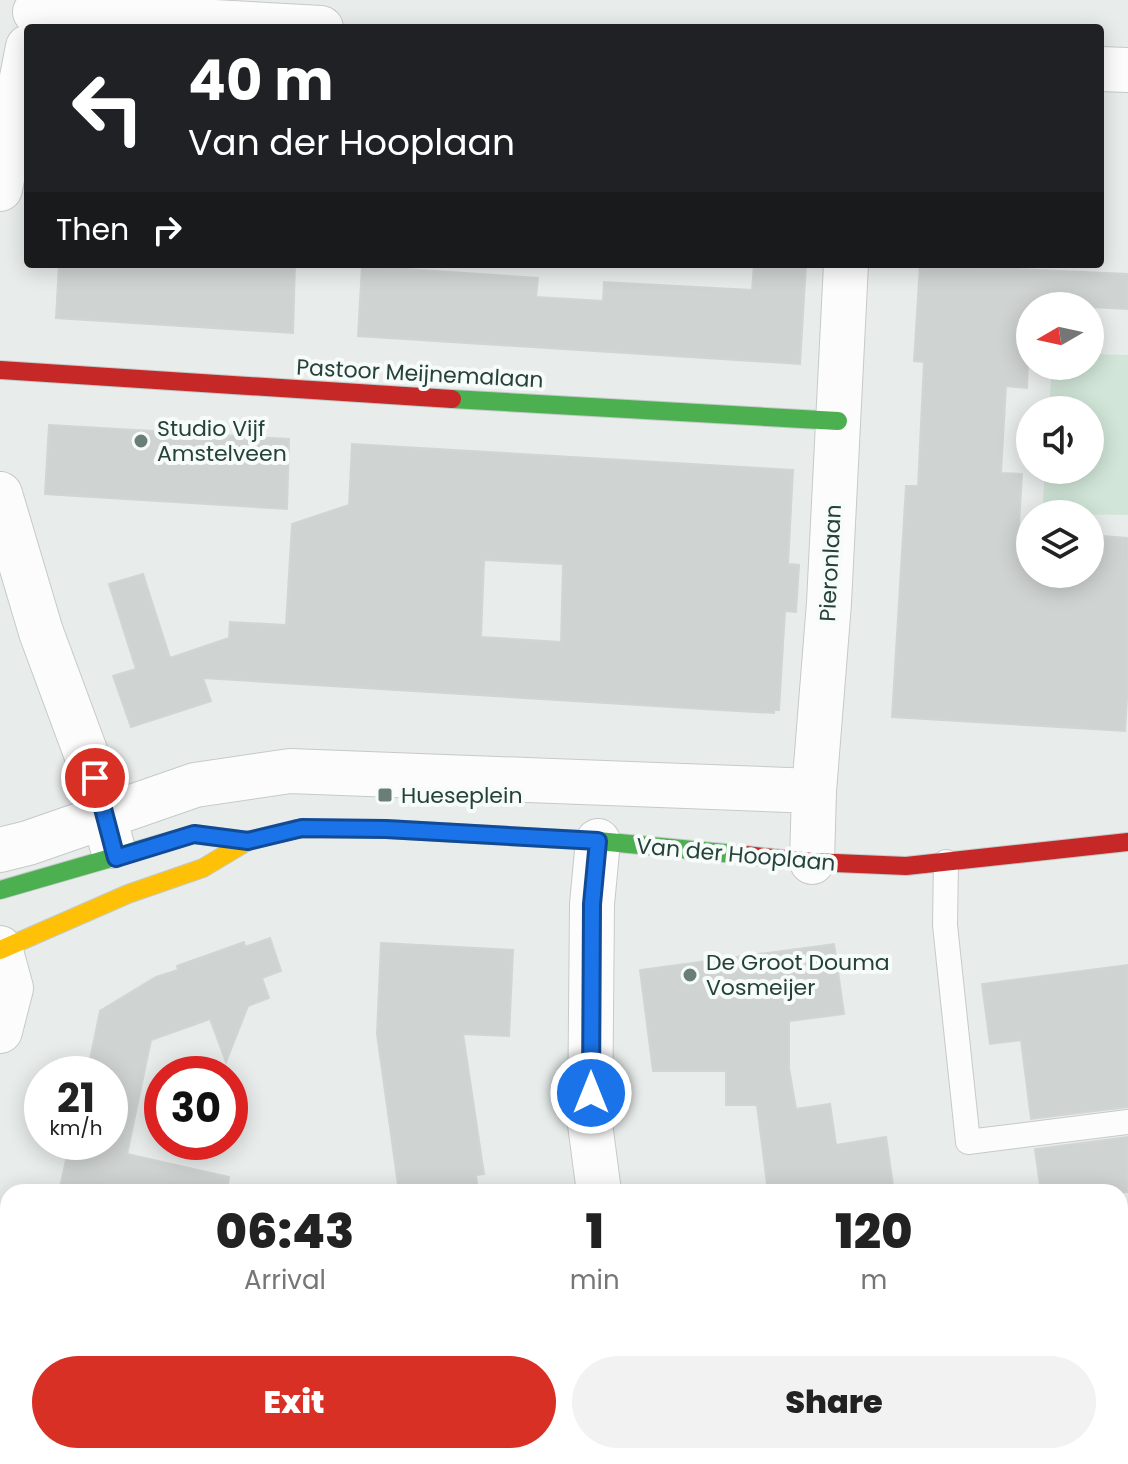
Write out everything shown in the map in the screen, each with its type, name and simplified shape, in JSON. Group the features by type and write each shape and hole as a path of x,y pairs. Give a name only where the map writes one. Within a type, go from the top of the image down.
{"street":[{"path":"33,22 129,24"},
{"path":"0,189 24,68"},
{"path":"1104,69 1128,70"},
{"name":"Pieronlaan","path":"812,862 846,268"},
{"name":"Pastoor Meijnemalaan","path":"0,370 320,392 838,421"},
{"path":"0,494 41,632 95,778 116,857 0,850"},
{"name":"Van der Hooplaan","path":"1,949 116,857 195,785 290,771 814,791"},
{"name":"Van der Hooplaan","path":"116,857 203,868 248,841 302,828 386,829 598,841 812,862 906,866 1128,842"},
{"name":"Van der Hooplaan","path":"0,890 194,834 248,841"},
{"path":"598,841 592,904 590,1124 598,1184"},
{"path":"0,1031 11,988 1,949"}],"lane":[{"path":"946,862 945,925 968,1142 1128,1122"}],"green space":[{"path":"1104,354 1128,355 1128,515 1104,515 1104,500 1043,500 1044,484 1104,484 1104,396 1050,396 1051,380 1104,380"}],"building":[{"path":"59,268 295,268 293,333 56,318"},
{"path":"362,268 538,278 536,297 603,301 604,282 752,290 754,268 806,268 800,364 358,336"},
{"path":"920,268 1128,274 1128,309 1104,308 1104,292 1016,292 1016,380 1027,380 1027,388 1006,386 1001,473 1016,474 1016,484 1021,484 1020,500 1016,500 1016,588 1104,588 1104,536 1128,538 1125,731 892,717 906,486 918,486 924,362 914,361"},
{"path":"49,425 289,439 287,509 45,494"},
{"path":"352,444 793,470 788,564 799,565 796,612 785,611 779,710 774,710 774,713 720,710 203,678 211,701 131,727 113,676 136,669 109,584 143,574 170,658 229,638 230,622 286,625 292,524 349,505","holes":["484,560 563,564 561,642 481,637"]},
{"path":"270,938 281,971 262,978 269,998 248,1006 228,1056 224,1056 210,1019 151,1040 148,1056 144,1056 144,1073 128,1149 128,1056 91,1056 100,1011 156,977 178,970 177,966 244,942 245,947"},
{"path":"381,943 513,950 509,1036 463,1034 484,1174 476,1175 477,1184 398,1184 377,1034"},
{"path":"834,944 844,1014 789,1021 789,1068 796,1109 830,1104 836,1145 886,1137 893,1184 767,1184 757,1105 726,1105 726,1071 653,1071 640,970"},
{"path":"1128,965 1128,1107 1031,1119 1021,1040 990,1044 982,984"},
{"path":"1128,1137 1128,1184 1040,1184 1035,1149"},
{"path":"128,1154 229,1177 228,1184 61,1184 66,1160 128,1160"}],"traffic: fast":[{"path":"452,399 838,421"},
{"path":"297,829 386,829 598,841 745,855"},
{"path":"0,890 194,834 248,841"}],"traffic: slow":[{"path":"0,950 128,894 203,868 248,841 297,829"}],"traffic: jam":[{"path":"0,370 452,399"},
{"path":"745,855 812,862 906,866 1128,842"}],"place":[{"name":"Studio Vijf Amstelveen","path":"141,441"},
{"name":"Hueseplein","path":"385,795"},
{"name":"De Groot Douma Vosmeijer","path":"690,975"}],"route":[{"path":"95,778 116,858 194,834 248,841 302,828 386,829 598,841 592,904 591,1093"}]}
